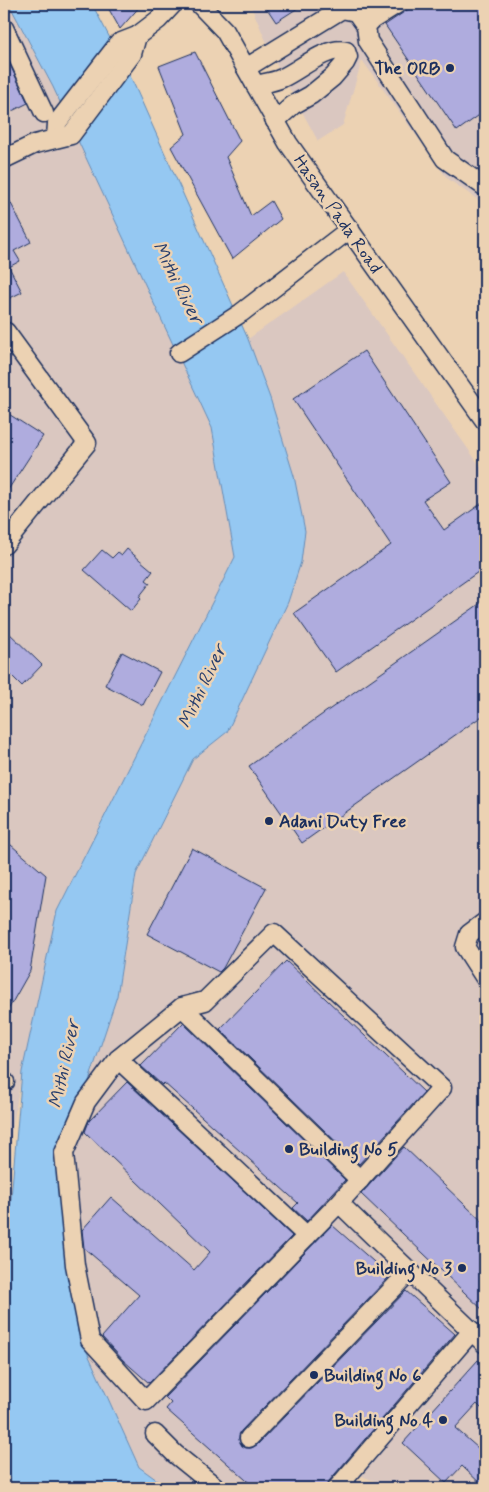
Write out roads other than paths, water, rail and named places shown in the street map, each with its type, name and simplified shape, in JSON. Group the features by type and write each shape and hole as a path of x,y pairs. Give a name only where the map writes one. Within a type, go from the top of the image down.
{"street":[{"path":"4,159 35,144 57,127 137,36 158,20 173,4"},
{"name":"Hasan Pada Road","path":"199,4 225,31 288,143 485,420"},
{"path":"346,51 367,33 373,20 397,4"},
{"path":"246,68 342,9 356,12 445,159 485,187"},
{"path":"4,28 57,127"},
{"path":"255,85 281,79 325,54 340,50 346,51"},
{"path":"275,121 293,105 311,95 334,77 348,57 346,51"},
{"path":"179,353 241,312 350,229"},
{"path":"4,331 87,443 4,545"},
{"path":"485,922 468,934 465,947 485,978"},
{"path":"274,933 442,1088 360,1180 342,1206 307,1236 146,1401 90,1340 75,1265 64,1153 86,1102 118,1059 182,1006 205,1001 274,933"},
{"path":"182,1006 360,1180"},
{"path":"118,1059 307,1236"},
{"path":"342,1206 485,1344"},
{"path":"248,1438 410,1271"},
{"path":"338,1488 472,1331"},
{"path":"155,1434 175,1454 217,1488"}],"water":[{"name":"Mithi River","path":"9,4 92,4 132,80 248,339 270,398 294,476 305,531 301,562 288,602 227,732 193,759 136,874 117,996 59,1172 78,1332 139,1467 168,1488 14,1488 4,1464 4,1279 22,1072 57,911 235,557 212,428 53,87"}],"place":[{"name":"The ORB","path":"450,68"},
{"name":"Adani Duty Free","path":"269,821"},
{"name":"Building No 5","path":"289,1149"},
{"name":"Building No 3","path":"462,1268"},
{"name":"Building No 6","path":"314,1375"},
{"name":"Building No 4","path":"443,1420"}]}
